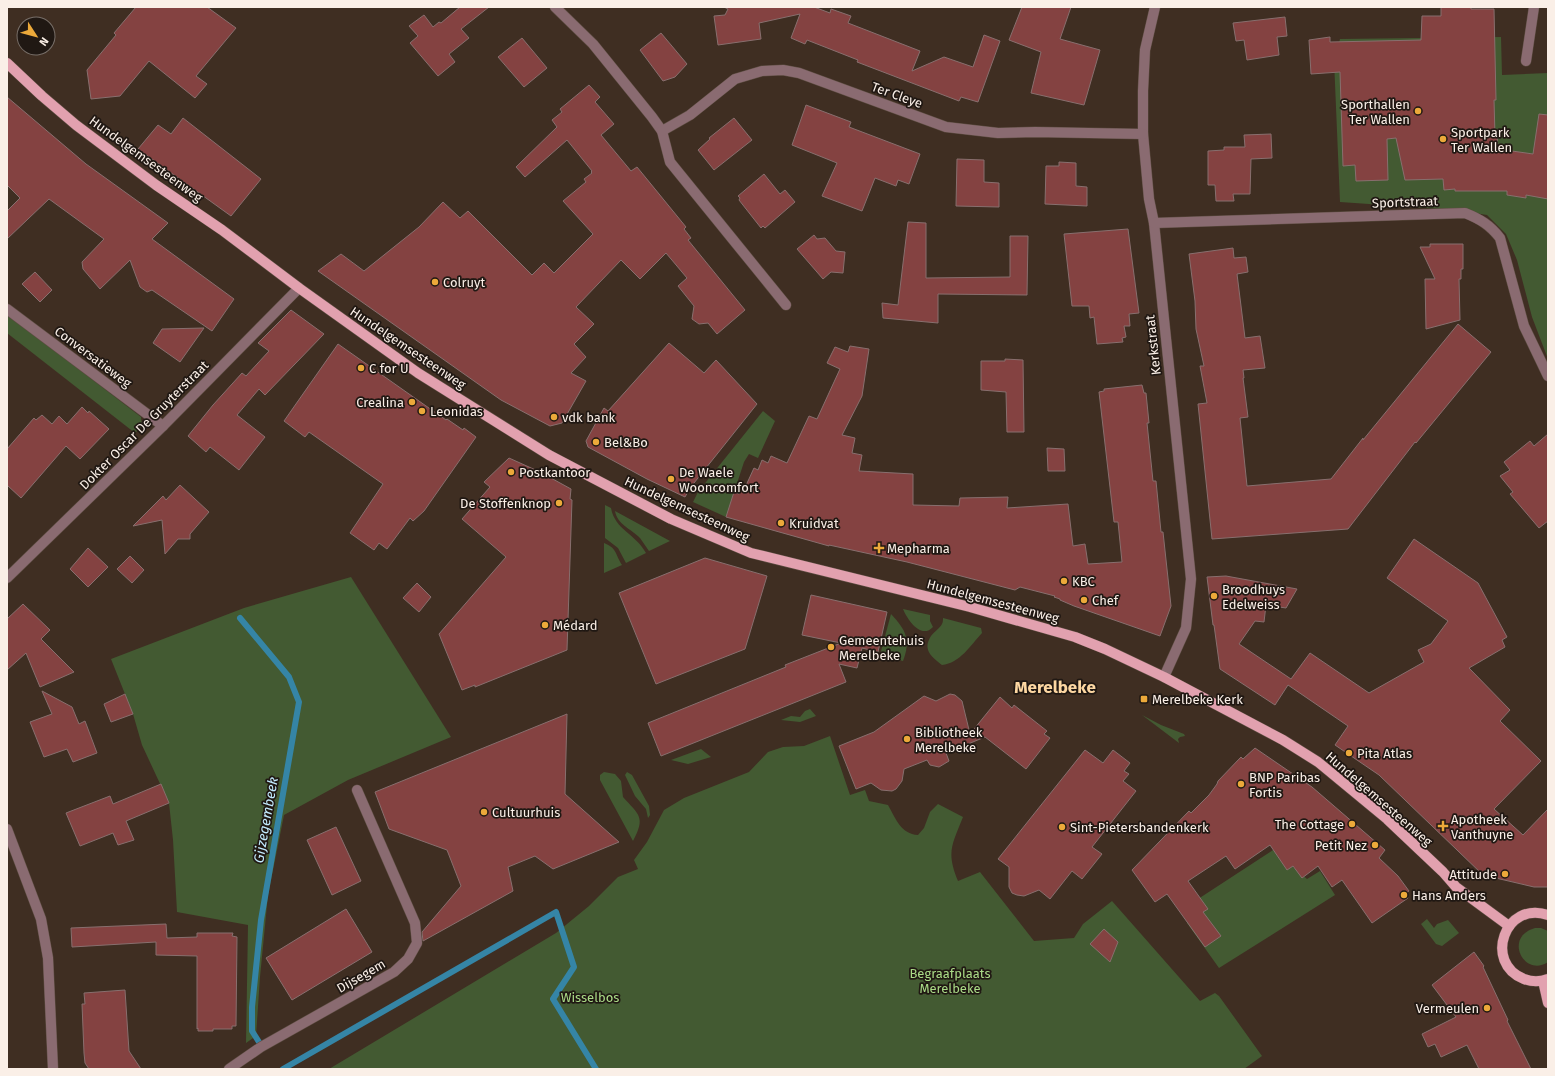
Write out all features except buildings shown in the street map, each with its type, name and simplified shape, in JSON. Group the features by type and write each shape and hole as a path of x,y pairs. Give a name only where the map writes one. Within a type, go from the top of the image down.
{"main road":[{"name":"Hundelgemsesteenweg","path":"7,63 42,96 108,149 222,230 299,288 418,373 548,455 671,519 751,553 970,607 1075,637 1105,648 1164,677 1283,740 1318,762 1387,819 1456,887 1509,926"},
{"path":"1548,915 1541,912 1529,913 1518,918 1509,926 1503,936 1502,946 1504,958 1509,968 1519,977 1530,981 1545,980 1548,1003"}],"street":[{"path":"555,7 593,44 662,132 670,162 786,305"},
{"name":"Kerkstraat","path":"1155,7 1145,50 1143,134 1149,199 1154,223 1191,579 1186,628 1164,677"},
{"path":"1526,61 1534,7"},
{"name":"Ter Cleye","path":"662,132 690,114 735,79 762,71 783,70 799,73 946,127 998,133 1035,132 1143,134"},
{"name":"Sportstraat","path":"1154,223 1465,213 1484,221 1494,229 1500,238 1524,326 1548,376"},
{"name":"Dokter Oscar De Gruyterstraat","path":"7,578 162,426 299,288"},
{"name":"Conversatieweg","path":"7,309 162,426"},
{"name":"Dijsegem","path":"229,1069 260,1047 394,972 408,959 417,943 415,923 357,790"},
{"path":"7,829 41,919 48,958 53,1069"}],"green space":[{"name":"Sportpark Ter Wallen","path":"1501,37 1502,75 1548,73 1548,359 1532,317 1517,260 1506,234 1487,215 1456,210 1340,202 1334,60 1340,39"},
{"path":"7,314 141,417 142,427 135,433 7,333"},
{"path":"763,411 775,421 758,458 749,454 744,462 726,517 693,502 698,492"},
{"path":"605,505 611,508 617,522 642,546 646,553 626,563 618,548 605,538"},
{"path":"615,511 670,541 649,551 640,538 621,523 616,516"},
{"path":"604,543 614,549 622,565 604,573"},
{"path":"351,577 451,737 348,780 284,815 268,895 256,1036 246,1043 248,925 177,912 173,840 169,803 142,745 133,714 111,659 244,608"},
{"path":"903,609 930,615 930,621 933,627 924,631 919,630 911,623"},
{"path":"891,614 900,625 906,636 907,647 903,661 880,655"},
{"path":"943,618 981,628 982,633 969,648 954,661 942,665 929,653 928,641 942,624"},
{"path":"810,709 816,716 800,722 781,720 791,716 800,717 805,711"},
{"path":"1142,715 1161,725 1184,734 1185,736 1178,739 1179,743"},
{"path":"830,736 850,795 865,790 869,801 888,805 900,825 907,832 918,835 924,828 930,812 938,804 963,817 953,842 951,855 954,871 958,881 980,872 1034,941 1074,938 1083,924 1112,901 1200,1001 1215,993 1219,996 1262,1056 1244,1069 329,1069 556,933 589,906 618,877 638,869 634,860 647,842 664,810 684,798 749,772 768,752 783,747 804,746"},
{"path":"701,749 711,757 688,764 671,760"},
{"path":"604,772 615,774 621,781 623,797 639,817 639,827 633,841 600,780 600,775"},
{"path":"627,772 632,775 649,806 650,815 648,818 646,809 635,796 625,775"},
{"path":"1273,850 1307,879 1320,871 1335,895 1219,968 1187,923 1204,915 1195,901"},
{"path":"1427,919 1434,928 1437,924 1448,920 1459,933 1442,946 1436,944 1421,924"},
{"path":"1535,928 1541,928 1548,931 1548,962 1539,966 1531,965 1525,961 1520,954 1519,947 1520,939 1525,933"}],"waterway":[{"name":"Gijzegembeek","path":"240,618 289,677 299,702 261,920 252,1007 252,1031 259,1042"},
{"path":"283,1069 556,912 574,967 553,999 596,1069"}],"place":[{"name":"Sporthallen Ter Wallen","path":"1418,111"},
{"name":"Sportpark Ter Wallen","path":"1443,139"},
{"name":"Colruyt","path":"435,282"},
{"name":"C for U","path":"361,368"},
{"name":"Crealina","path":"412,402"},
{"name":"Leonidas","path":"422,411"},
{"name":"vdk bank","path":"554,417"},
{"name":"Bel&Bo","path":"596,442"},
{"name":"Postkantoor","path":"511,472"},
{"name":"De Waele Wooncomfort","path":"671,479"},
{"name":"De Stoffenknop","path":"559,503"},
{"name":"Kruidvat","path":"781,523"},
{"name":"Mepharma","path":"879,548"},
{"name":"KBC","path":"1064,581"},
{"name":"Broodhuys Edelweiss","path":"1214,596"},
{"name":"Chef","path":"1084,600"},
{"name":"Médard","path":"545,625"},
{"name":"Gemeentehuis Merelbeke","path":"831,647"},
{"name":"Merelbeke Kerk","path":"1144,699"},
{"name":"Bibliotheek Merelbeke","path":"907,739"},
{"name":"Pita Atlas","path":"1349,753"},
{"name":"BNP Paribas Fortis","path":"1241,784"},
{"name":"Cultuurhuis","path":"484,812"},
{"name":"The Cottage","path":"1352,824"},
{"name":"Apotheek Vanthuyne","path":"1443,826"},
{"name":"Sint-Pietersbandenkerk","path":"1062,827"},
{"name":"Petit Nez","path":"1375,845"},
{"name":"Attitude","path":"1505,874"},
{"name":"Hans Anders","path":"1404,895"},
{"name":"Vermeulen","path":"1487,1008"}],"district":[{"name":"Merelbeke","path":"1055,687"}],"park label":[{"name":"Begraafplaats Merelbeke","path":"950,980"},
{"name":"Wisselbos","path":"590,997"}]}
